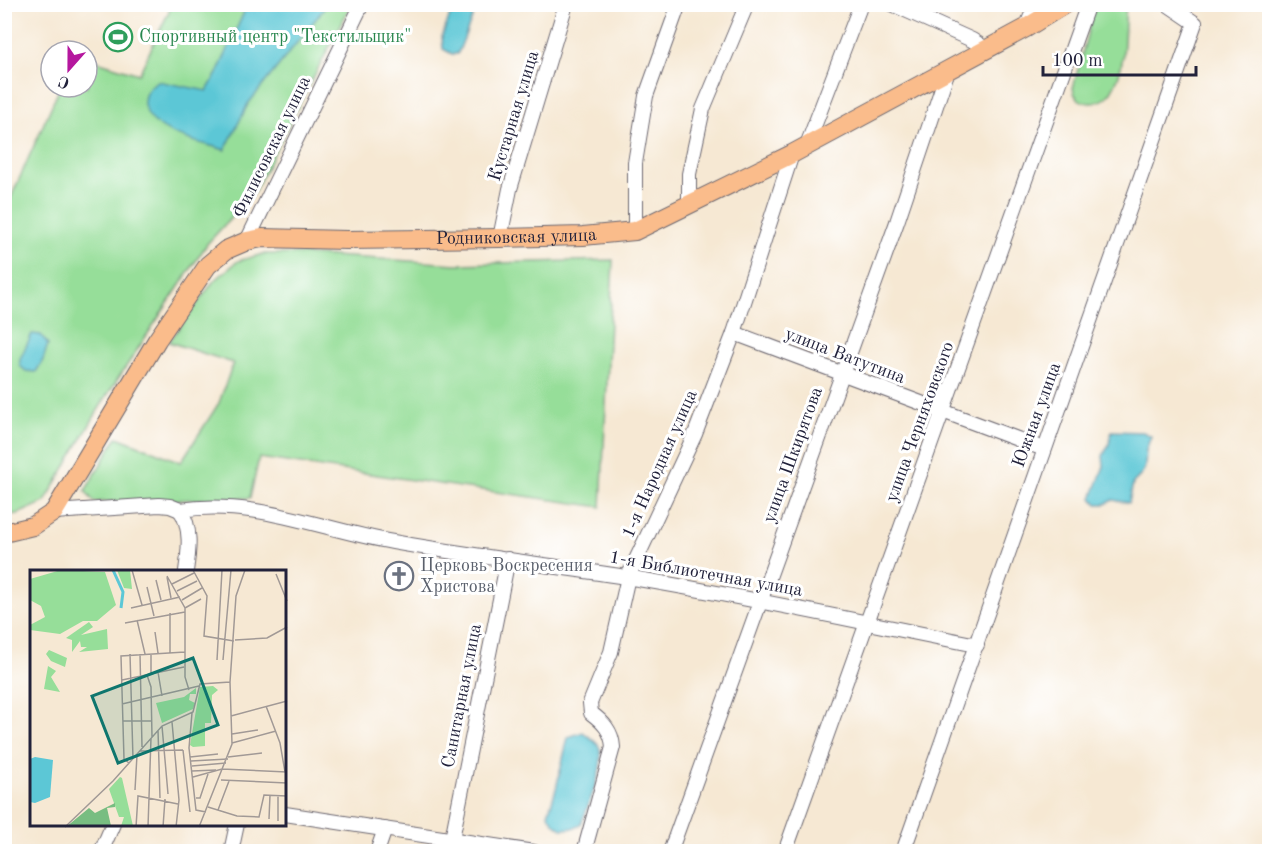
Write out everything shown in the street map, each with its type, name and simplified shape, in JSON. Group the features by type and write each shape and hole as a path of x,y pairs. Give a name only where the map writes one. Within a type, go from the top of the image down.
{"main road":[{"name":"Родниковская улица","path":"54,512 157,340 208,265 226,250 247,241 262,238 347,240 500,238 583,236 634,231 799,149 1026,28 1065,4"},
{"path":"4,533 33,526 54,512"}],"street":[{"name":"Филисовская улица","path":"247,241 316,94 362,4"},
{"name":"Кустарная улица","path":"500,238 510,189 566,4"},
{"path":"634,231 635,163 646,96 679,4"},
{"path":"688,206 689,174 704,109 747,4"},
{"name":"1-я Народная улица","path":"584,852 613,747 610,732 589,708 611,652 628,577 695,434 734,333 799,149 861,4"},
{"path":"892,4 972,40 986,49"},
{"path":"1026,28 1035,4"},
{"name":"улица Черняховского","path":"785,852 1088,4"},
{"name":"Южная улица","path":"903,852 1195,23 1167,4"},
{"name":"улица Шкирятова","path":"670,852 897,222 948,70"},
{"name":"улица Ватутина","path":"734,333 1044,449"},
{"name":"1-я Библиотечная улица","path":"54,512 159,505 180,510 224,507 259,511 349,534 628,577 977,645"},
{"path":"180,510 185,518 188,531 186,570"},
{"name":"Санитарная улица","path":"452,839 508,560"},
{"path":"286,814 531,851"},
{"path":"101,852 113,826"},
{"path":"231,852 237,826"},
{"path":"377,852 385,829"}],"green space":[{"path":"172,5 351,5 253,194 207,244 104,400 45,502 18,514 5,515 5,211 55,99 99,99 99,62 139,74"},
{"path":"1095,5 1126,5 1123,54 1118,78 1106,98 1091,103 1077,98 1073,88"},
{"path":"263,254 302,254 456,264 613,260 601,507 259,458 250,498 94,502 85,491 117,437 181,462 219,403 233,363 169,342 213,282 238,261"}],"water":[{"path":"247,5 327,5 248,104 225,150 177,135 155,123 144,104 150,88 157,81 207,91 218,72"},
{"path":"454,5 477,5 457,54 443,49 442,36"},
{"path":"32,334 41,335 48,344 36,372 26,371 20,366 20,359"},
{"path":"1112,431 1143,432 1151,436 1146,450 1145,467 1133,483 1129,503 1113,500 1105,504 1097,504 1092,498 1104,466 1103,456"},
{"path":"583,732 598,745 601,752 599,772 581,824 575,828 562,829 548,814 568,737"}],"place":[{"name":"Спортивный центр \"Текстильщик\"","path":"118,37"},
{"name":"Церковь Воскресения Христова","path":"399,576"}]}
